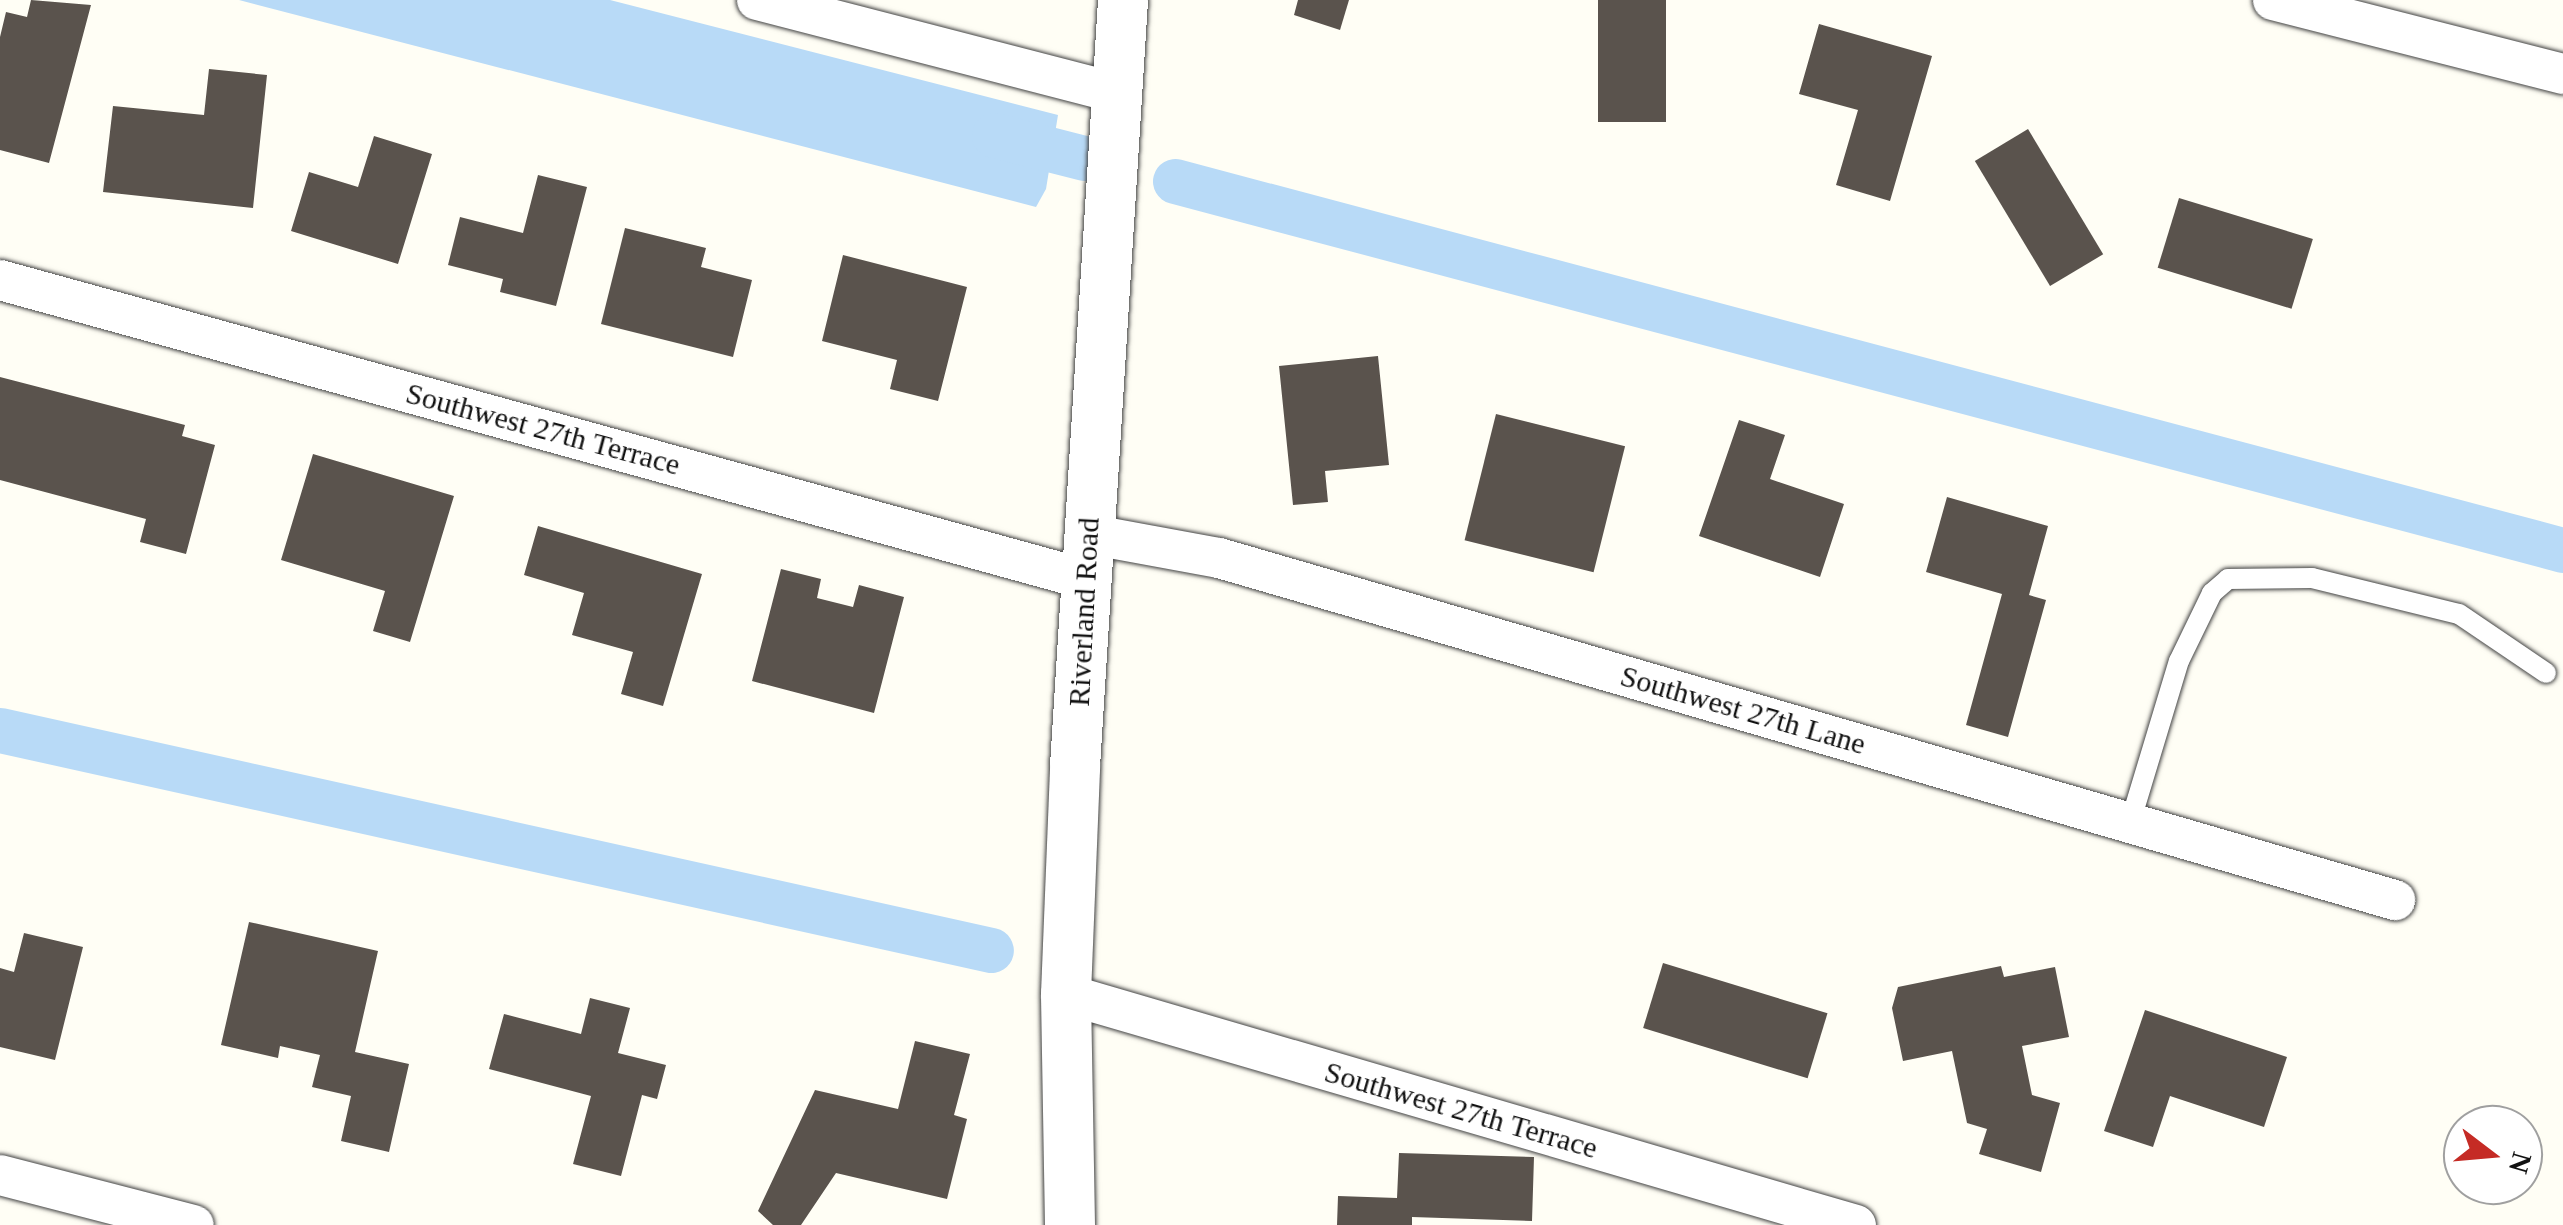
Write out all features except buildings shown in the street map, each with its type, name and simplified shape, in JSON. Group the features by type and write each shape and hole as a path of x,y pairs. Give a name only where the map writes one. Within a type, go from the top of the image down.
{"street":[{"path":"757,0 1117,93"},
{"name":"Riverland Road","path":"1070,1225 1066,994 1087,556 1123,0"},
{"path":"2272,0 2563,74"},
{"name":"Southwest 27th Terrace","path":"0,280 1087,556"},
{"name":"Southwest 27th Lane","path":"1087,556 1219,558 2394,900"},
{"name":"Southwest 27th Terrace","path":"1066,994 1856,1225"},
{"path":"0,1175 194,1225"}],"lane":[{"path":"2130,823 2180,661 2212,593 2228,578 2312,578 2459,614 2546,673"}],"water":[{"path":"239,0 610,0 1058,115 1046,189 1036,207"}],"waterway":[{"path":"994,135 1084,158"},
{"path":"1175,181 2563,550"},
{"path":"0,730 991,950"}]}
